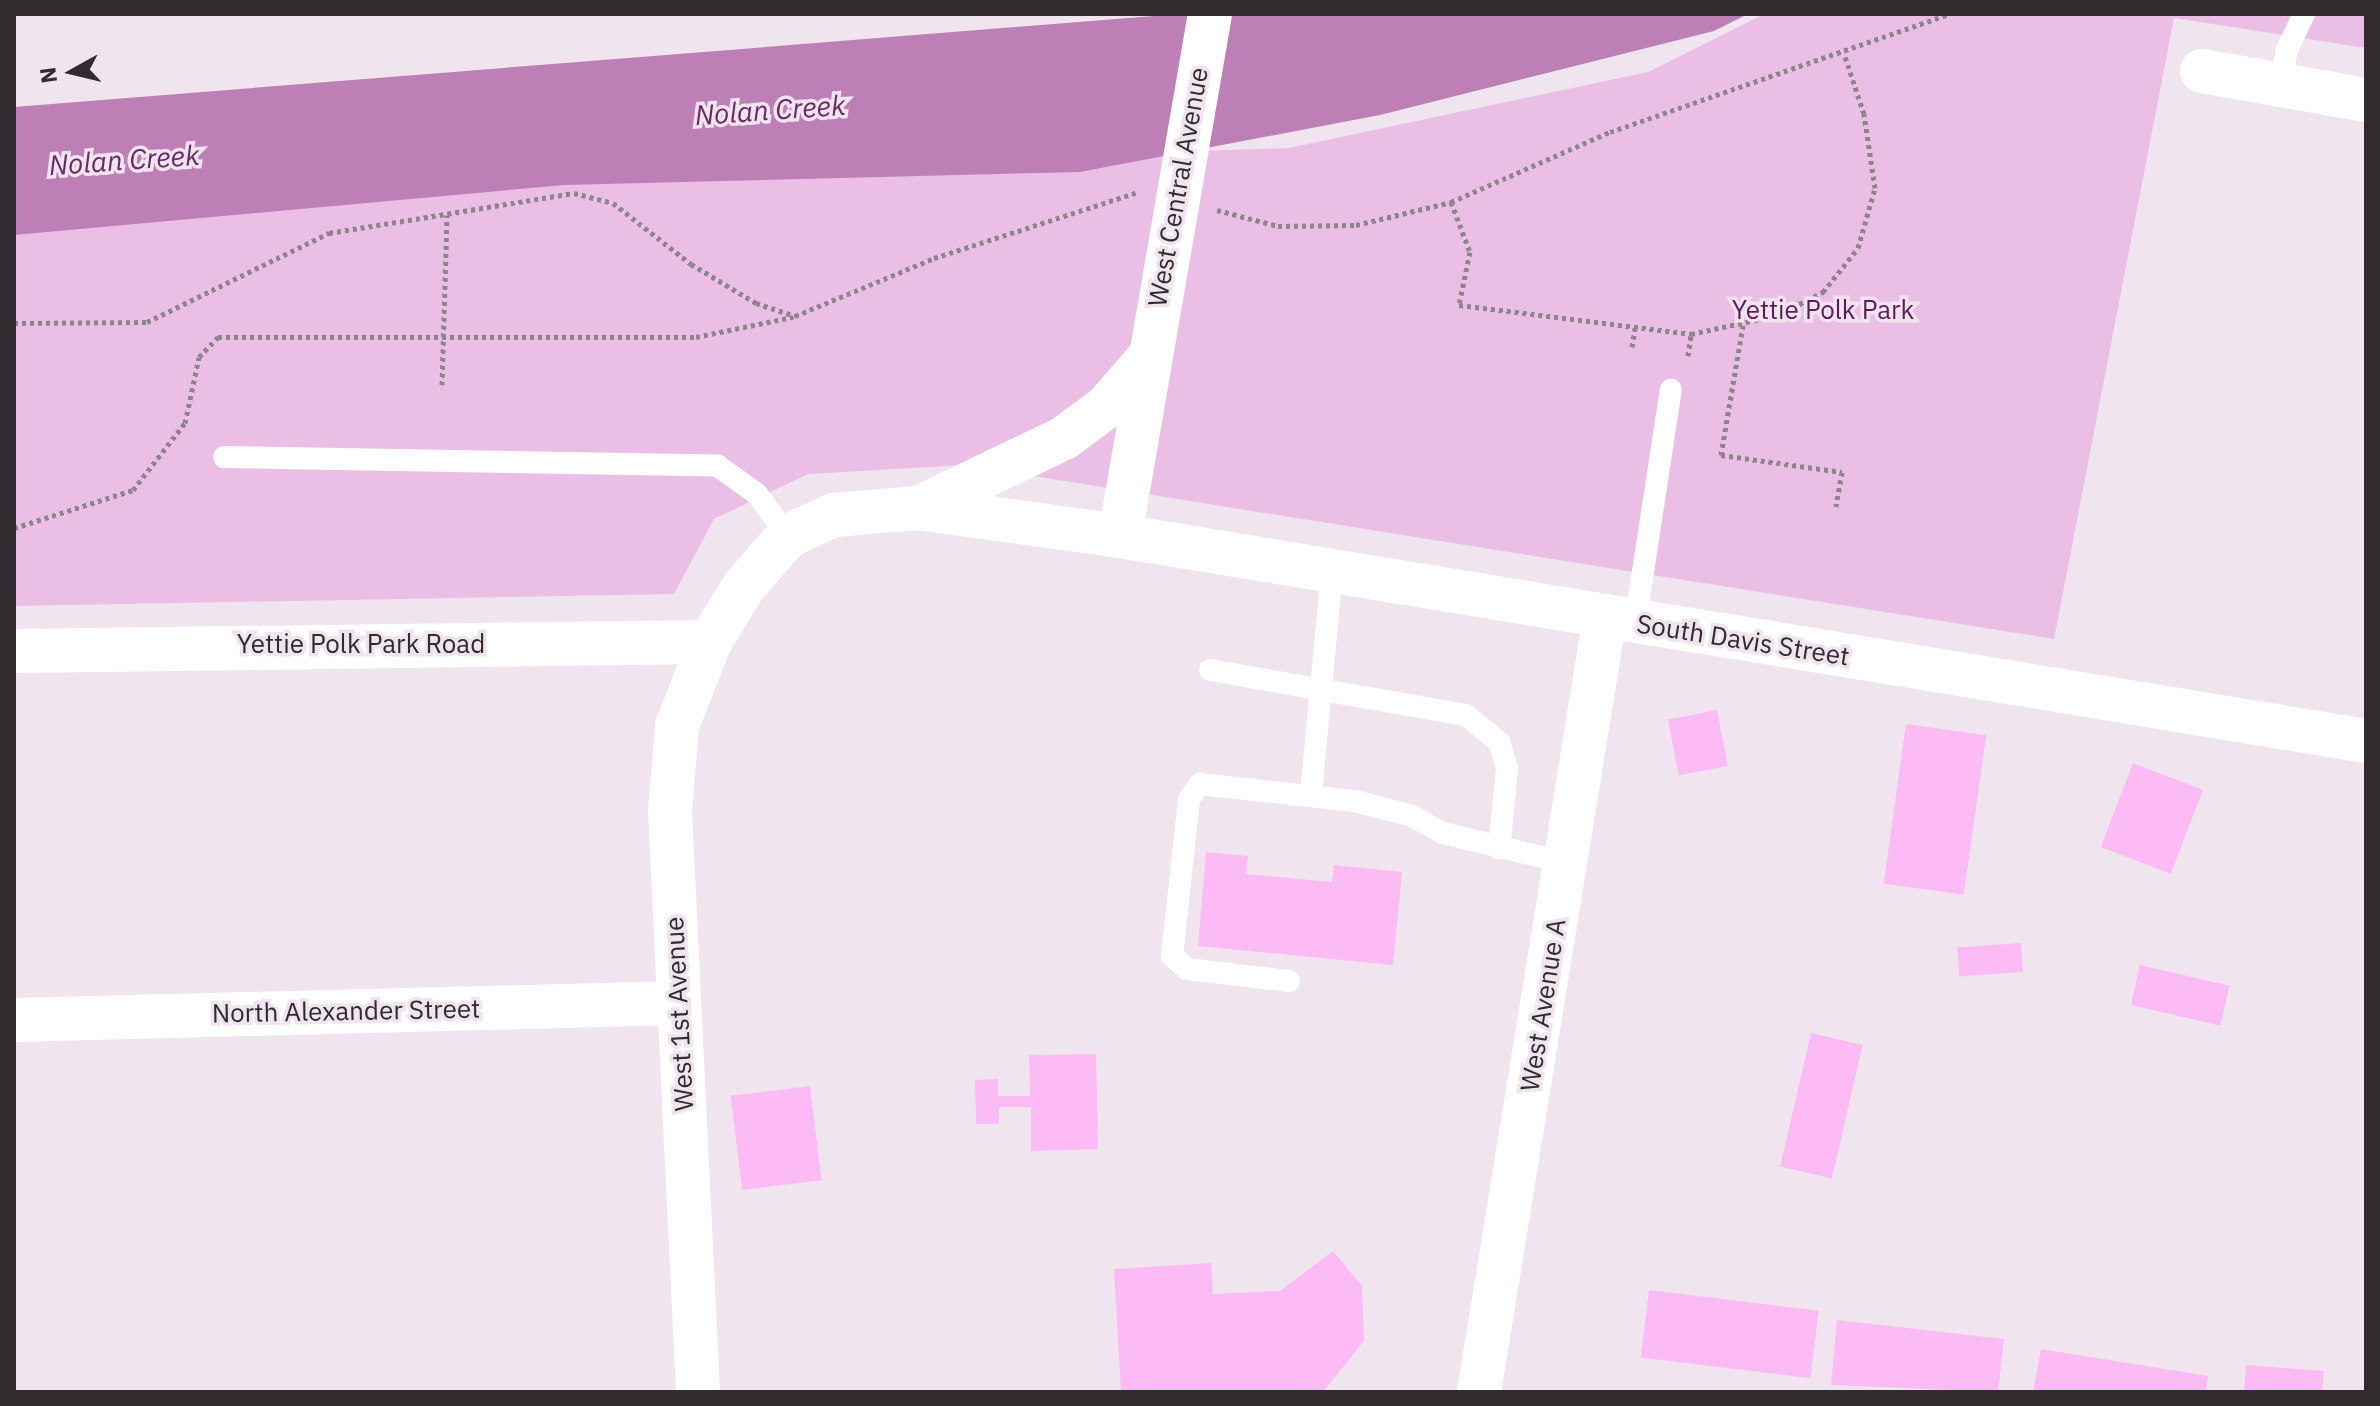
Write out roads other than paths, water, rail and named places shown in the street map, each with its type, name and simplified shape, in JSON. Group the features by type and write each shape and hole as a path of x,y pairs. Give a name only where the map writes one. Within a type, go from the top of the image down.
{"street":[{"name":"West Central Avenue","path":"1120,536 1147,360 1161,210 1210,14"},
{"path":"2202,71 2366,100"},
{"path":"788,536 834,515 918,508 1064,438 1106,407 1147,360"},
{"name":"South Davis Street","path":"918,508 1120,536 1620,621 2366,741"},
{"name":"West 1st Avenue","path":"698,1392 670,812 677,726 710,642 788,536"},
{"name":"West Avenue A","path":"1479,1392 1566,863 1620,621"},
{"name":"Yettie Polk Park Road","path":"14,651 710,642"},
{"name":"North Alexander Street","path":"14,1020 679,1003"}],"lane":[{"path":"2281,85 2286,52 2304,14"},
{"path":"1620,621 1671,390"},
{"path":"224,457 718,466 757,494 788,536"},
{"path":"1311,794 1332,573"},
{"path":"1210,670 1321,687 1466,715 1499,742 1507,769 1499,849"},
{"path":"1289,981 1187,969 1172,956 1169,939 1189,799 1200,784 1311,794 1412,816 1499,849 1566,863"}],"water":[{"name":"Nolan Creek","path":"1179,14 1748,14 1714,31 1380,115 1080,172 564,185 14,235 14,107"}],"park label":[{"name":"Yettie Polk Park","path":"1823,310"}]}
